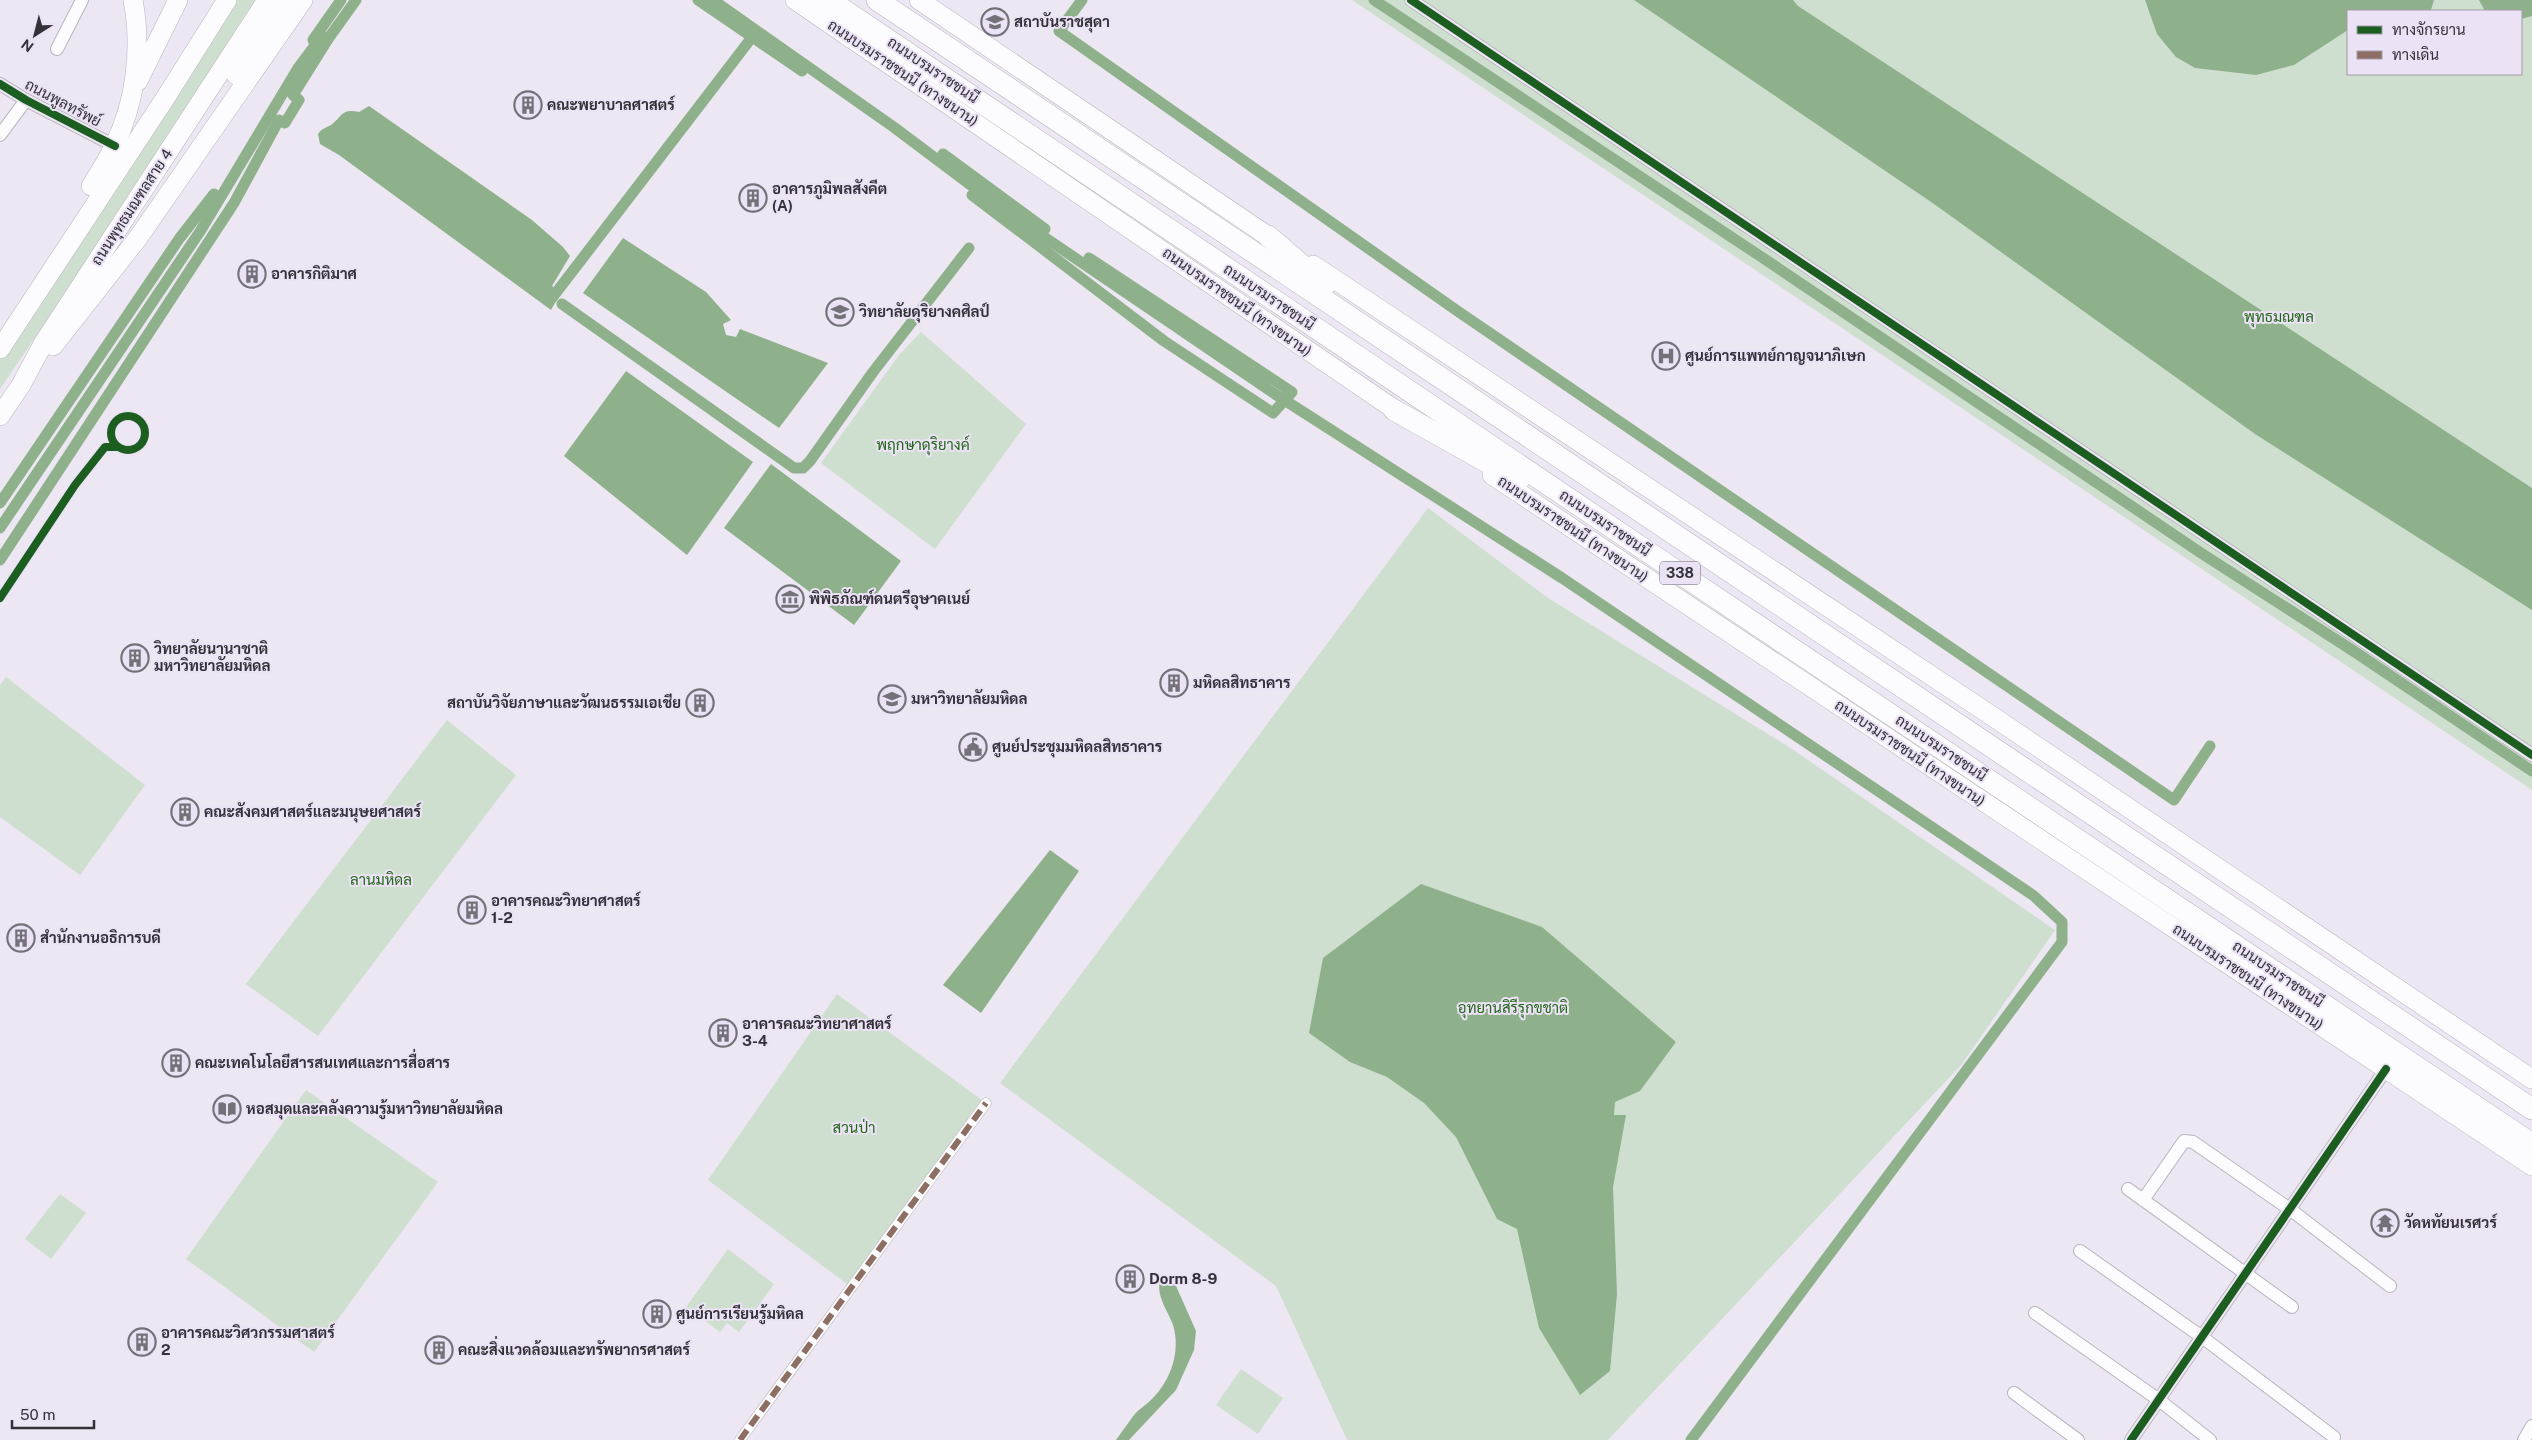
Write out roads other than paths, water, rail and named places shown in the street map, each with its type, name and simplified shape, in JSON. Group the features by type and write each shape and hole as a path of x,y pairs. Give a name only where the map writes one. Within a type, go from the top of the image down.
{"highway":[{"path":"810,0 850,37"},
{"name":"ถนนบรมราชชนนี","path":"829,0 2532,1144"},
{"name":"ถนนบรมราชชนนี","path":"877,0 2532,1109"},
{"path":"1268,236 1338,296 1446,381"},
{"path":"1394,410 1663,562"}],"main road":[{"path":"0,328 58,241 115,146 131,95 138,53 133,0"},
{"path":"131,95 178,0"},
{"path":"0,349 166,97 227,0"},
{"name":"ถนนพุทธมณฑลสาย 4","path":"0,416 21,385 43,344 216,92 267,0"},
{"path":"216,92 285,0"},
{"path":"21,385 80,315 138,238 303,0"},
{"name":"ถนนบรมราชชนนี (ทางขนาน)","path":"794,0 1394,410 2532,1166"},
{"path":"919,0 1268,236 1980,708 2532,1079"}],"street":[{"path":"57,49 82,0"},
{"path":"1411,0 2532,755"},
{"name":"ถนนพูลทรัพย์","path":"0,84 26,100 115,146"},
{"path":"0,135 26,100"},
{"path":"2131,1440 2291,1210 2386,1069"},
{"path":"740,1440 986,1103"},
{"path":"2143,1200 2184,1141 2189,1140 2291,1210 2390,1286"},
{"path":"2128,1189 2292,1307"},
{"path":"2080,1251 2202,1338 2334,1437"},
{"path":"2035,1314 2159,1400 2210,1440"},
{"path":"2014,1393 2078,1440"}],"waterway":[{"path":"313,40 341,0"},
{"path":"0,560 234,203 279,120 285,123 299,100 293,95 328,39 356,0"},
{"path":"698,0 802,71"},
{"path":"713,0 895,128 1000,207 1275,394 1562,578 2034,896 2062,922 2062,942 1691,1440"},
{"path":"1082,0 1059,31 1456,310 2174,800 2210,746"},
{"path":"1374,0 1760,256 2201,553 2355,652 2532,771"},
{"path":"552,298 756,32"},
{"path":"0,528 201,230 298,68 322,36"},
{"path":"943,154 1045,229"},
{"path":"0,503 179,239 214,194"},
{"path":"972,195 1164,341 1273,413 1292,392 1089,258"},
{"path":"562,304 794,468 803,468 810,461 873,372 969,248"}],"place":[{"name":"สถาบันราชสุดา","path":"995,22"},
{"name":"คณะพยาบาลศาสตร์","path":"528,105"},
{"name":"อาคารภูมิพลสังคีต (A)","path":"753,198"},
{"name":"อาคารกิติมาศ","path":"252,274"},
{"name":"วิทยาลัยดุริยางคศิลป์","path":"840,312"},
{"name":"ศูนย์การแพทย์กาญจนาภิเษก","path":"1666,356"},
{"name":"พิพิธภัณฑ์ดนตรีอุษาคเนย์","path":"790,599"},
{"name":"วิทยาลัยนานาชาติ มหาวิทยาลัยมหิดล","path":"135,658"},
{"name":"มหิดลสิทธาคาร","path":"1174,683"},
{"name":"มหาวิทยาลัยมหิดล","path":"892,699"},
{"name":"สถาบันวิจัยภาษาและวัฒนธรรมเอเชีย","path":"700,703"},
{"name":"ศูนย์ประชุมมหิดลสิทธาคาร","path":"973,747"},
{"name":"คณะสังคมศาสตร์และมนุษยศาสตร์","path":"185,812"},
{"name":"อาคารคณะวิทยาศาสตร์ 1-2","path":"472,910"},
{"name":"สำนักงานอธิการบดี","path":"21,938"},
{"name":"อาคารคณะวิทยาศาสตร์ 3-4","path":"723,1033"},
{"name":"คณะเทคโนโลยีสารสนเทศและการสื่อสาร","path":"176,1063"},
{"name":"หอสมุดและคลังความรู้มหาวิทยาลัยมหิดล","path":"227,1109"},
{"name":"วัดหทัยนเรศวร์","path":"2385,1223"},
{"name":"Dorm 8-9","path":"1130,1279"},
{"name":"ศูนย์การเรียนรู้มหิดล","path":"657,1314"},
{"name":"อาคารคณะวิศวกรรมศาสตร์ 2","path":"142,1342"},
{"name":"คณะสิ่งแวดล้อมและทรัพยากรศาสตร์","path":"439,1350"}],"park label":[{"name":"พุทธมณฑล","path":"2279,317"},
{"name":"พฤกษาดุริยางค์","path":"923,445"},
{"name":"ลานมหิดล","path":"381,880"},
{"name":"อุทยานสิรีรุกขชาติ","path":"1513,1008"},
{"name":"สวนป่า","path":"854,1128"}]}
